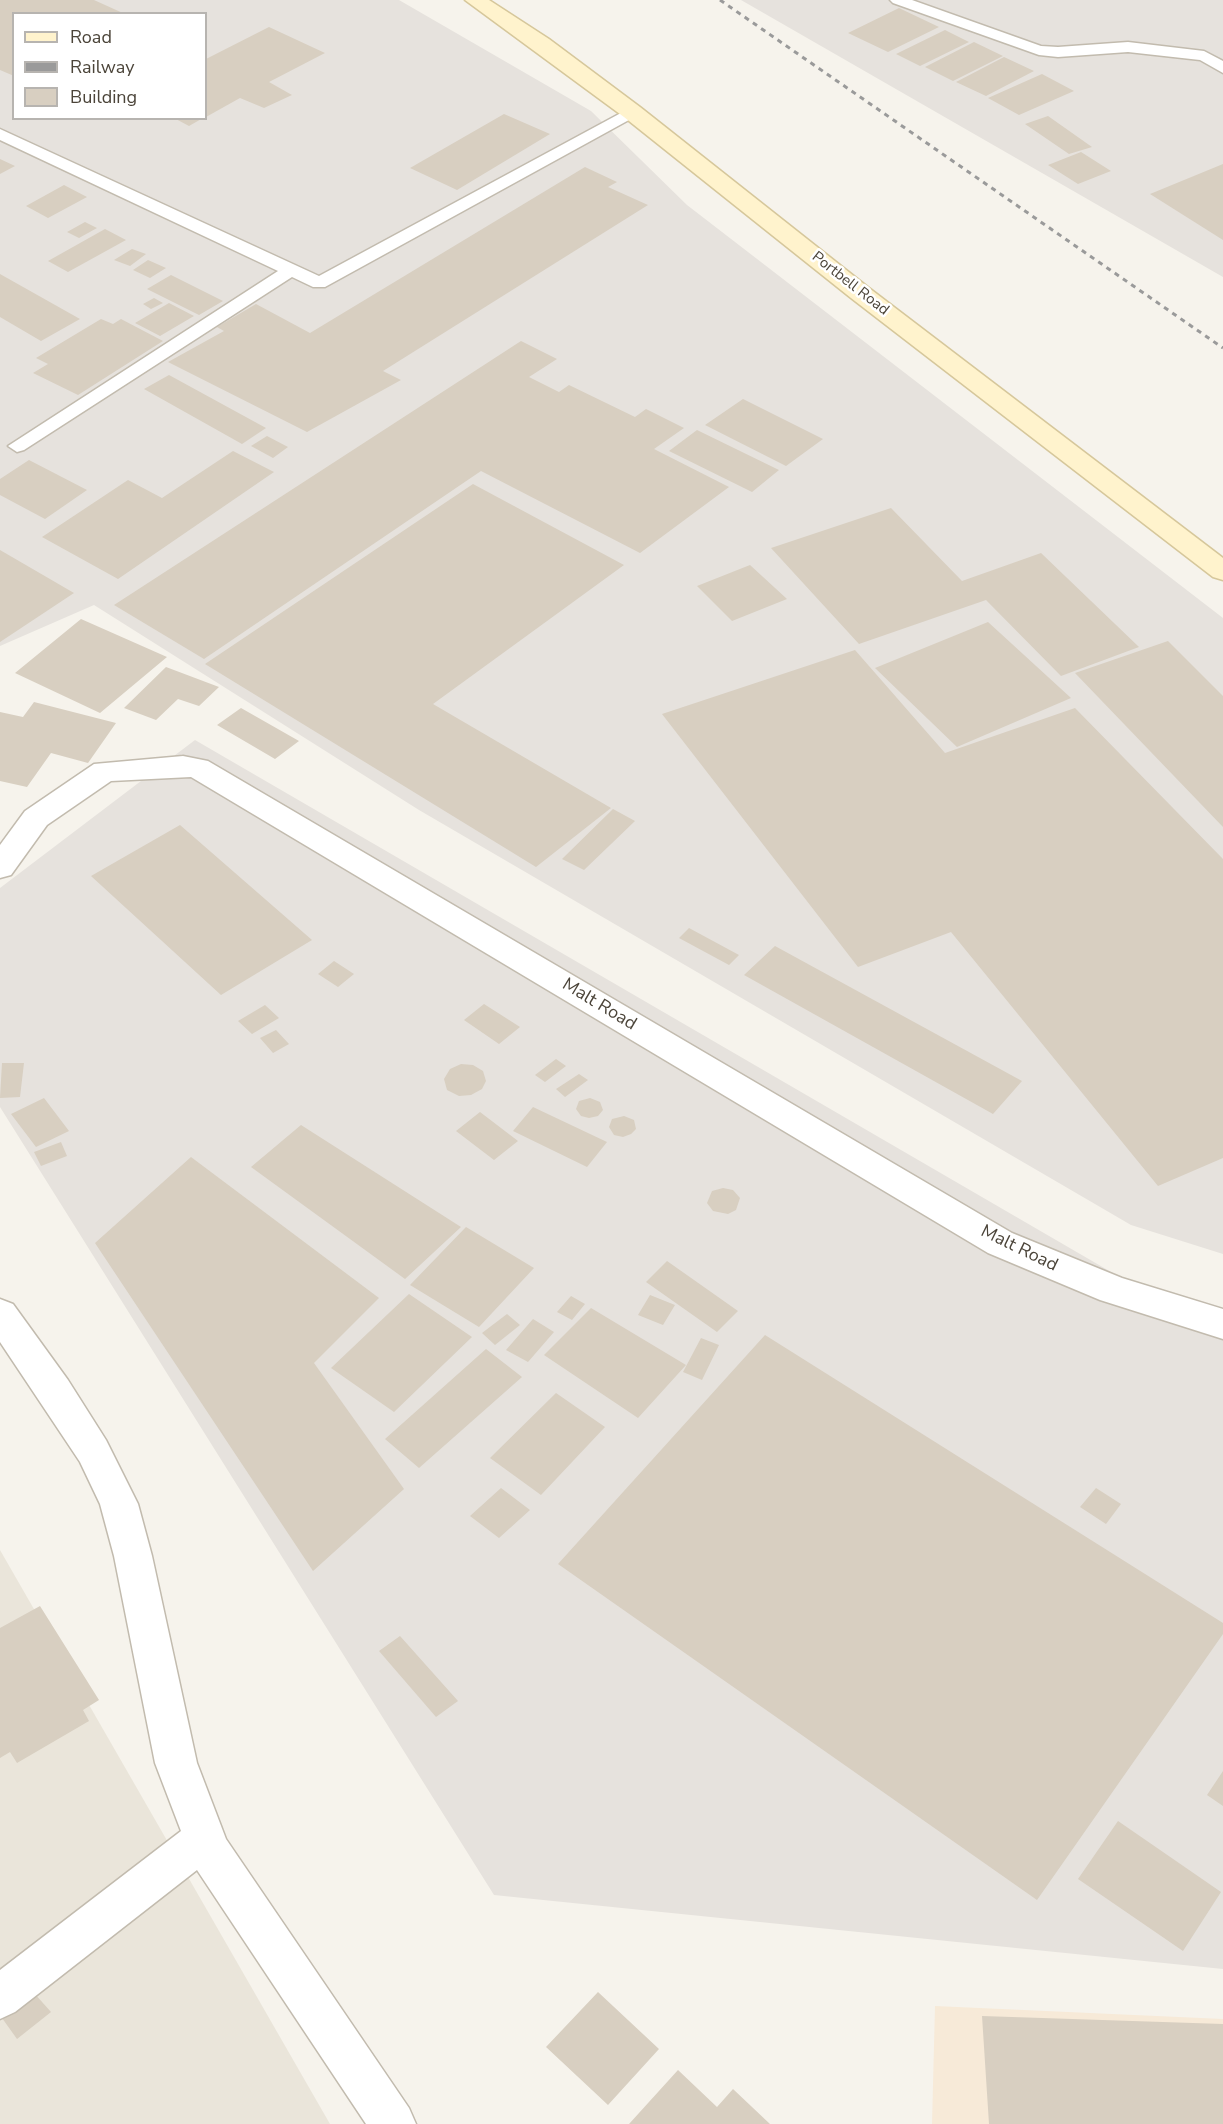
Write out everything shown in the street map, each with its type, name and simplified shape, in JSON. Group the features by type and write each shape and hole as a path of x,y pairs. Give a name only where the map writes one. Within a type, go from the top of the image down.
{"main road":[{"name":"Portbell Road","path":"475,0 542,44 632,112 860,293 1223,571"}],"street":[{"name":"Malt Road","path":"0,867 36,818 104,771 183,766 198,768 1000,1243 1113,1290 1223,1324"},
{"path":"0,1314 55,1391 93,1451 119,1504 134,1556 176,1763 205,1838 204,1843 393,2124"},
{"path":"0,1997 205,1838"}],"lane":[{"path":"898,0 1039,50 1058,52 1074,49 1128,47 1204,56 1223,68"},
{"path":"0,134 319,283 632,112"},
{"path":"17,446 291,270"}],"shaded area":[{"path":"0,0 399,0 591,111 687,205 1223,618 1223,1254 1131,1225 419,810 94,605 0,646"},
{"path":"741,0 1223,0 1223,277"},
{"path":"195,740 1223,1337 1223,1969 494,1895 0,1107 0,888"},
{"path":"0,1550 330,2124 0,2124"},
{"path":"935,2006 1223,2019 1223,2124 932,2124"}],"building":[{"path":"0,0 94,0 121,12 12,12 12,75 0,70"},
{"path":"899,8 939,27 888,52 848,33"},
{"path":"269,27 325,53 269,82 292,95 264,108 240,98 207,116 207,58"},
{"path":"945,30 969,42 920,66 896,54"},
{"path":"974,42 1003,56 953,81 925,67"},
{"path":"1004,57 1034,71 986,96 956,82"},
{"path":"1042,74 1074,91 1019,115 988,98"},
{"path":"504,114 550,134 457,190 410,168"},
{"path":"1048,116 1092,147 1069,154 1025,124"},
{"path":"178,120 200,120 189,126"},
{"path":"1081,152 1111,171 1078,184 1048,165"},
{"path":"0,159 15,166 0,174"},
{"path":"1223,164 1223,240 1150,194"},
{"path":"585,167 617,182 608,187 648,205 383,371 401,380 307,432 168,362 224,331 217,327 256,304 310,333"},
{"path":"64,185 87,197 48,218 26,206"},
{"path":"85,222 97,228 79,238 67,232"},
{"path":"105,229 126,240 68,272 48,261"},
{"path":"132,249 146,254 130,266 114,260"},
{"path":"148,260 166,268 150,278 133,270"},
{"path":"0,274 80,319 41,341 0,317"},
{"path":"171,275 223,301 199,315 147,289"},
{"path":"154,298 163,303 151,309 143,304"},
{"path":"169,303 194,316 160,336 135,323"},
{"path":"101,319 113,324 121,319 163,341 78,395 33,373 48,364 36,358"},
{"path":"521,341 557,359 529,377 559,392 569,385 635,417 646,409 684,428 654,449 729,487 640,553 481,471 204,659 114,605"},
{"path":"169,375 266,428 242,444 144,389"},
{"path":"743,399 823,439 786,466 705,425"},
{"path":"697,430 779,470 752,492 669,451"},
{"path":"267,436 288,447 273,458 251,446"},
{"path":"233,451 274,472 118,579 42,537 128,480 162,498"},
{"path":"29,460 87,490 45,519 0,495 0,479"},
{"path":"473,484 624,565 433,704 611,808 536,867 205,664"},
{"path":"891,508 962,581 1041,553 1139,647 1061,676 986,600 859,644 771,548"},
{"path":"0,550 74,593 0,642"},
{"path":"750,565 787,599 732,621 697,586"},
{"path":"81,619 167,657 100,713 15,673"},
{"path":"988,622 1071,698 957,747 875,668"},
{"path":"1168,641 1223,696 1223,827 1075,673"},
{"path":"855,650 945,753 1075,708 1223,859 1223,1158 1158,1186 951,932 858,967 662,714"},
{"path":"166,667 219,687 199,706 178,699 156,720 124,708"},
{"path":"34,702 116,723 88,763 51,753 27,787 0,781 0,712 23,717"},
{"path":"241,708 299,741 275,759 217,725"},
{"path":"613,809 635,821 584,870 562,859"},
{"path":"180,825 312,940 221,995 91,876"},
{"path":"689,928 739,955 729,965 679,938"},
{"path":"775,946 1022,1081 993,1114 744,975"},
{"path":"334,961 354,974 338,987 318,974"},
{"path":"484,1004 520,1027 499,1044 464,1020"},
{"path":"265,1005 279,1018 252,1034 238,1021"},
{"path":"276,1030 289,1044 273,1053 260,1038"},
{"path":"556,1059 566,1066 545,1082 535,1075"},
{"path":"2,1063 24,1063 20,1097 0,1098"},
{"path":"461,1064 473,1065 483,1071 486,1081 482,1089 471,1095 459,1096 447,1090 444,1079 450,1069"},
{"path":"579,1074 588,1080 565,1097 556,1089"},
{"path":"44,1098 69,1131 36,1147 11,1114"},
{"path":"590,1098 600,1102 603,1110 598,1116 589,1118 581,1116 576,1109 579,1101"},
{"path":"533,1107 607,1142 587,1167 513,1131"},
{"path":"480,1112 518,1141 494,1160 456,1131"},
{"path":"624,1116 634,1120 636,1129 623,1137 614,1135 609,1127 612,1119"},
{"path":"301,1125 461,1227 405,1279 251,1167"},
{"path":"61,1142 67,1156 41,1166 34,1152"},
{"path":"191,1157 379,1298 314,1363 404,1489 313,1571 95,1243"},
{"path":"723,1188 733,1190 740,1198 736,1210 728,1214 713,1211 707,1203 712,1191"},
{"path":"466,1227 534,1268 479,1327 410,1285"},
{"path":"667,1261 738,1311 717,1332 646,1282"},
{"path":"409,1294 472,1337 394,1412 331,1368"},
{"path":"650,1295 675,1305 663,1325 638,1315"},
{"path":"571,1296 585,1304 572,1320 557,1312"},
{"path":"591,1308 686,1365 638,1418 544,1355"},
{"path":"507,1314 520,1325 495,1345 482,1333"},
{"path":"533,1319 554,1332 528,1362 506,1350"},
{"path":"765,1335 1223,1623 1223,1634 1037,1900 558,1564"},
{"path":"701,1338 719,1345 702,1380 683,1372"},
{"path":"486,1349 522,1377 419,1468 385,1439"},
{"path":"556,1393 605,1427 541,1495 490,1458"},
{"path":"501,1488 530,1510 499,1538 470,1516"},
{"path":"1096,1488 1121,1504 1106,1524 1080,1507"},
{"path":"40,1606 99,1700 83,1710 89,1721 17,1763 10,1752 0,1758 0,1628"},
{"path":"400,1636 458,1701 436,1717 379,1651"},
{"path":"1223,1771 1223,1806 1207,1795"},
{"path":"1118,1821 1221,1892 1183,1951 1078,1879"},
{"path":"598,1992 659,2049 608,2105 546,2047"},
{"path":"34,1993 51,2012 17,2039 2,2018"},
{"path":"982,2016 1223,2024 1223,2124 989,2124"},
{"path":"678,2070 717,2107 733,2089 770,2124 629,2124"}],"railway":[{"path":"720,0 1223,348"}]}
